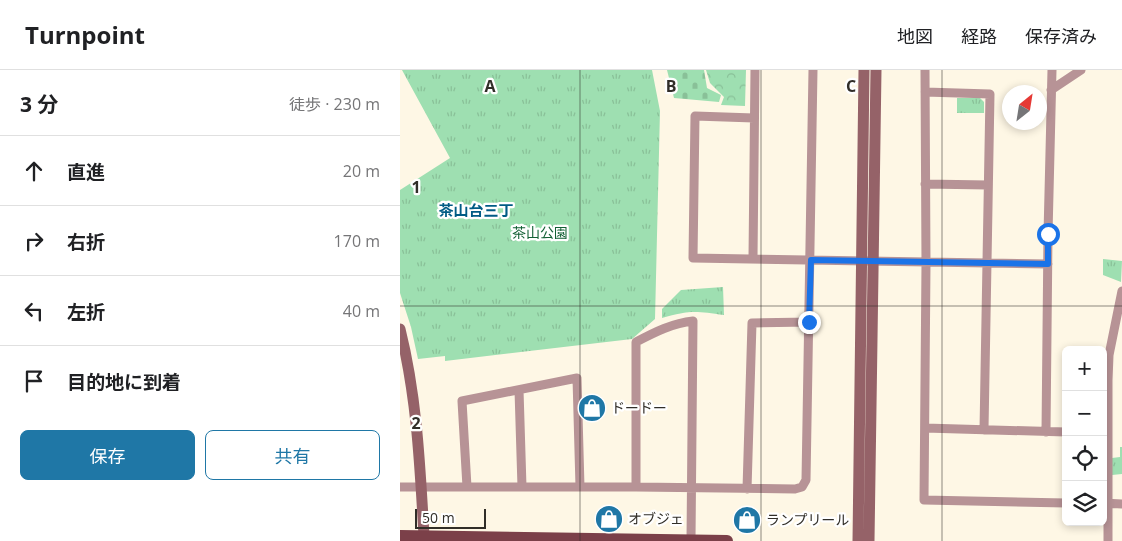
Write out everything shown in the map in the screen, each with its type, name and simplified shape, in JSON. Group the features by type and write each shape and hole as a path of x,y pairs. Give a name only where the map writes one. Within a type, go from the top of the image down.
{"main road":[{"path":"400,536 424,538 727,541"}],"street":[{"path":"753,258 755,70"},
{"path":"400,487 580,486 795,489 802,487 806,480 813,70"},
{"path":"858,541 860,262 864,70"},
{"path":"869,541 876,70"},
{"path":"925,70 924,500 1062,503"},
{"path":"1046,432 1052,70"},
{"path":"1052,90 1080,70"},
{"path":"925,92 990,94 984,430"},
{"path":"754,118 695,116 693,258 1048,264"},
{"path":"925,184 988,184"},
{"path":"1107,394 1109,355 1122,291"},
{"path":"636,487 636,342 658,330 682,322 693,321 691,540"},
{"path":"747,489 752,323 809,322"},
{"path":"400,329 409,368 415,408 424,538"},
{"path":"467,487 462,401 577,378 580,486"},
{"path":"519,390 522,487"},
{"path":"925,428 1062,432"},
{"path":"1105,436 1105,481"},
{"path":"1107,503 1122,504"},
{"path":"1107,526 1108,541"}],"green space":[{"name":"茶山公園","path":"402,70 652,70 660,111 655,319 632,339 445,361 445,356 418,359 411,327 400,293 400,190 450,158"},
{"path":"667,70 704,70 707,88 721,95 719,102 674,98"},
{"path":"706,70 746,70 745,106 721,105 724,97 710,83"},
{"path":"957,98 980,98 984,102 984,113 957,113"},
{"path":"1103,259 1122,261 1121,282 1103,275"},
{"path":"723,287 724,315 693,312 662,318 662,309 681,290"},
{"path":"1120,447 1122,447 1122,474 1112,475 1112,458 1120,457"}],"place":[{"name":"ドードー","path":"592,408"},
{"name":"オブジェ","path":"609,519"},
{"name":"ランプリール","path":"747,520"}],"district":[{"name":"茶山台三丁","path":"476,211"}],"route":[{"path":"809,322 811,260 1048,264 1048,234"}]}
